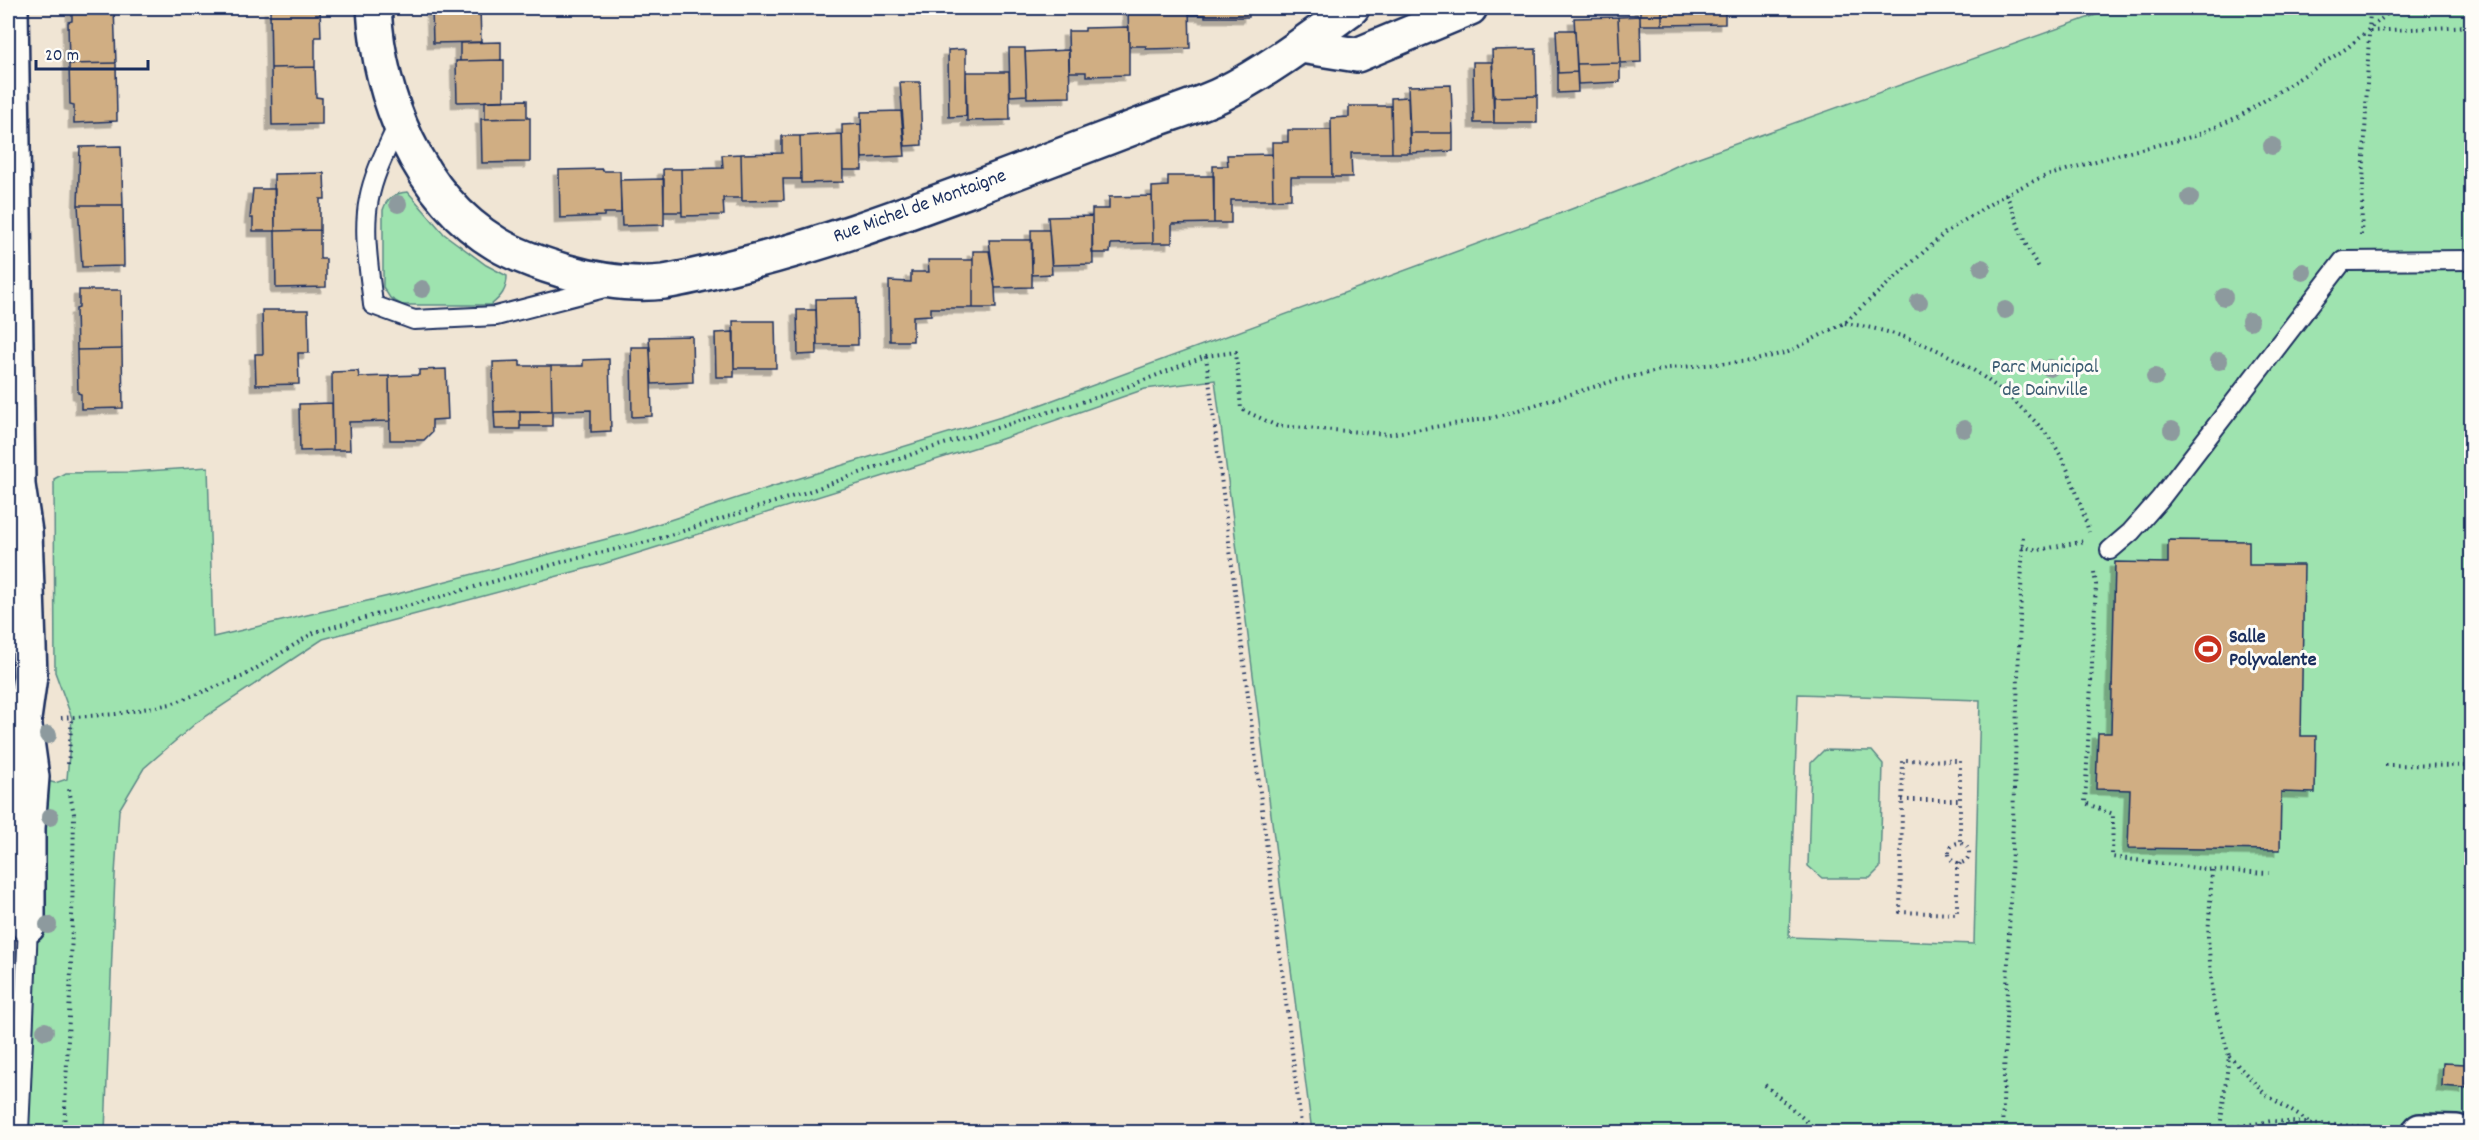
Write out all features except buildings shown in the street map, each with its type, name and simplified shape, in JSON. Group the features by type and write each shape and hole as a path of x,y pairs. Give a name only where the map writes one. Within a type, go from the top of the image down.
{"street":[{"path":"11,8 18,485 25,532 30,676 24,719 32,777 28,828 28,926"},
{"name":"Rue Michel de Montaigne","path":"374,8 376,40 390,97 399,122 417,158 438,191 467,221 496,244 536,262 582,276 624,283 663,282 792,252 904,214 1222,94 1301,46 1352,8"},
{"path":"1301,46 1357,55 1470,8"},
{"path":"2420,1131 2457,1132"}],"lane":[{"path":"399,122 376,173 368,201 368,253 373,305 414,320 496,316 624,283"},
{"path":"2110,550 2131,532 2160,499 2343,261 2472,260"},
{"path":"19,1132 28,926"}],"path":[{"path":"2360,262 2370,8"},
{"path":"24,719 116,714 171,704 244,676 315,632 566,561 651,541 810,491 918,452 1111,393 1206,356 1236,352 1242,409 1276,426 1389,434 1492,418 1612,381 1670,368 1761,359 1788,352 1844,323 1946,232 2006,195 2040,178 2112,156 2195,136 2240,116 2347,48 2394,8"},
{"path":"2369,31 2472,26"},
{"path":"2006,195 2015,214 2026,249 2039,267"},
{"path":"1844,323 1872,327 1930,345 1980,374 2029,415 2058,450 2078,499 2091,541"},
{"path":"1206,356 1302,1132"},
{"path":"2002,1132 2023,535"},
{"path":"2022,547 2039,550 2082,541"},
{"path":"2093,565 2096,584 2085,803 2113,814 2112,857 2212,870 2269,873"},
{"path":"68,769 72,718"},
{"path":"1904,760 1959,761 1960,843 1968,850 1968,856 1957,869 1957,914 1900,912 1902,800 1904,760"},
{"path":"2385,765 2472,766"},
{"path":"64,1132 71,970 74,813 67,779"},
{"path":"1902,800 1959,800"},
{"path":"1960,843 1954,844 1949,853 1950,858 1960,863"},
{"path":"2212,870 2208,937 2213,1000 2229,1056 2220,1129"},
{"path":"2229,1056 2265,1094 2310,1122"},
{"path":"1766,1085 1819,1132"},
{"path":"2216,1132 2220,1129 2272,1121 2420,1131"}],"green space":[{"name":"Parc Municipal de Dainville","path":"2115,8 2471,8 2471,1132 1312,1132 1215,380 1145,389 996,441 603,564 323,639 196,723 144,768 119,810 105,1132 19,1132 32,777 55,783 67,779 72,718 55,672 54,479 65,473 208,467 213,637 397,594 633,532 774,486 1034,407 1561,213 1642,182 1685,162","holes":["1798,694 1980,700 1974,944 1789,937"]},
{"path":"408,192 444,234 486,265 507,276 503,293 491,305 402,305 390,298 383,287 383,210 392,196"},
{"path":"1824,750 1872,751 1883,764 1880,868 1870,878 1822,878 1808,866 1811,763"}],"place":[{"name":"Salle Polyvalente","path":"2208,649"}]}
